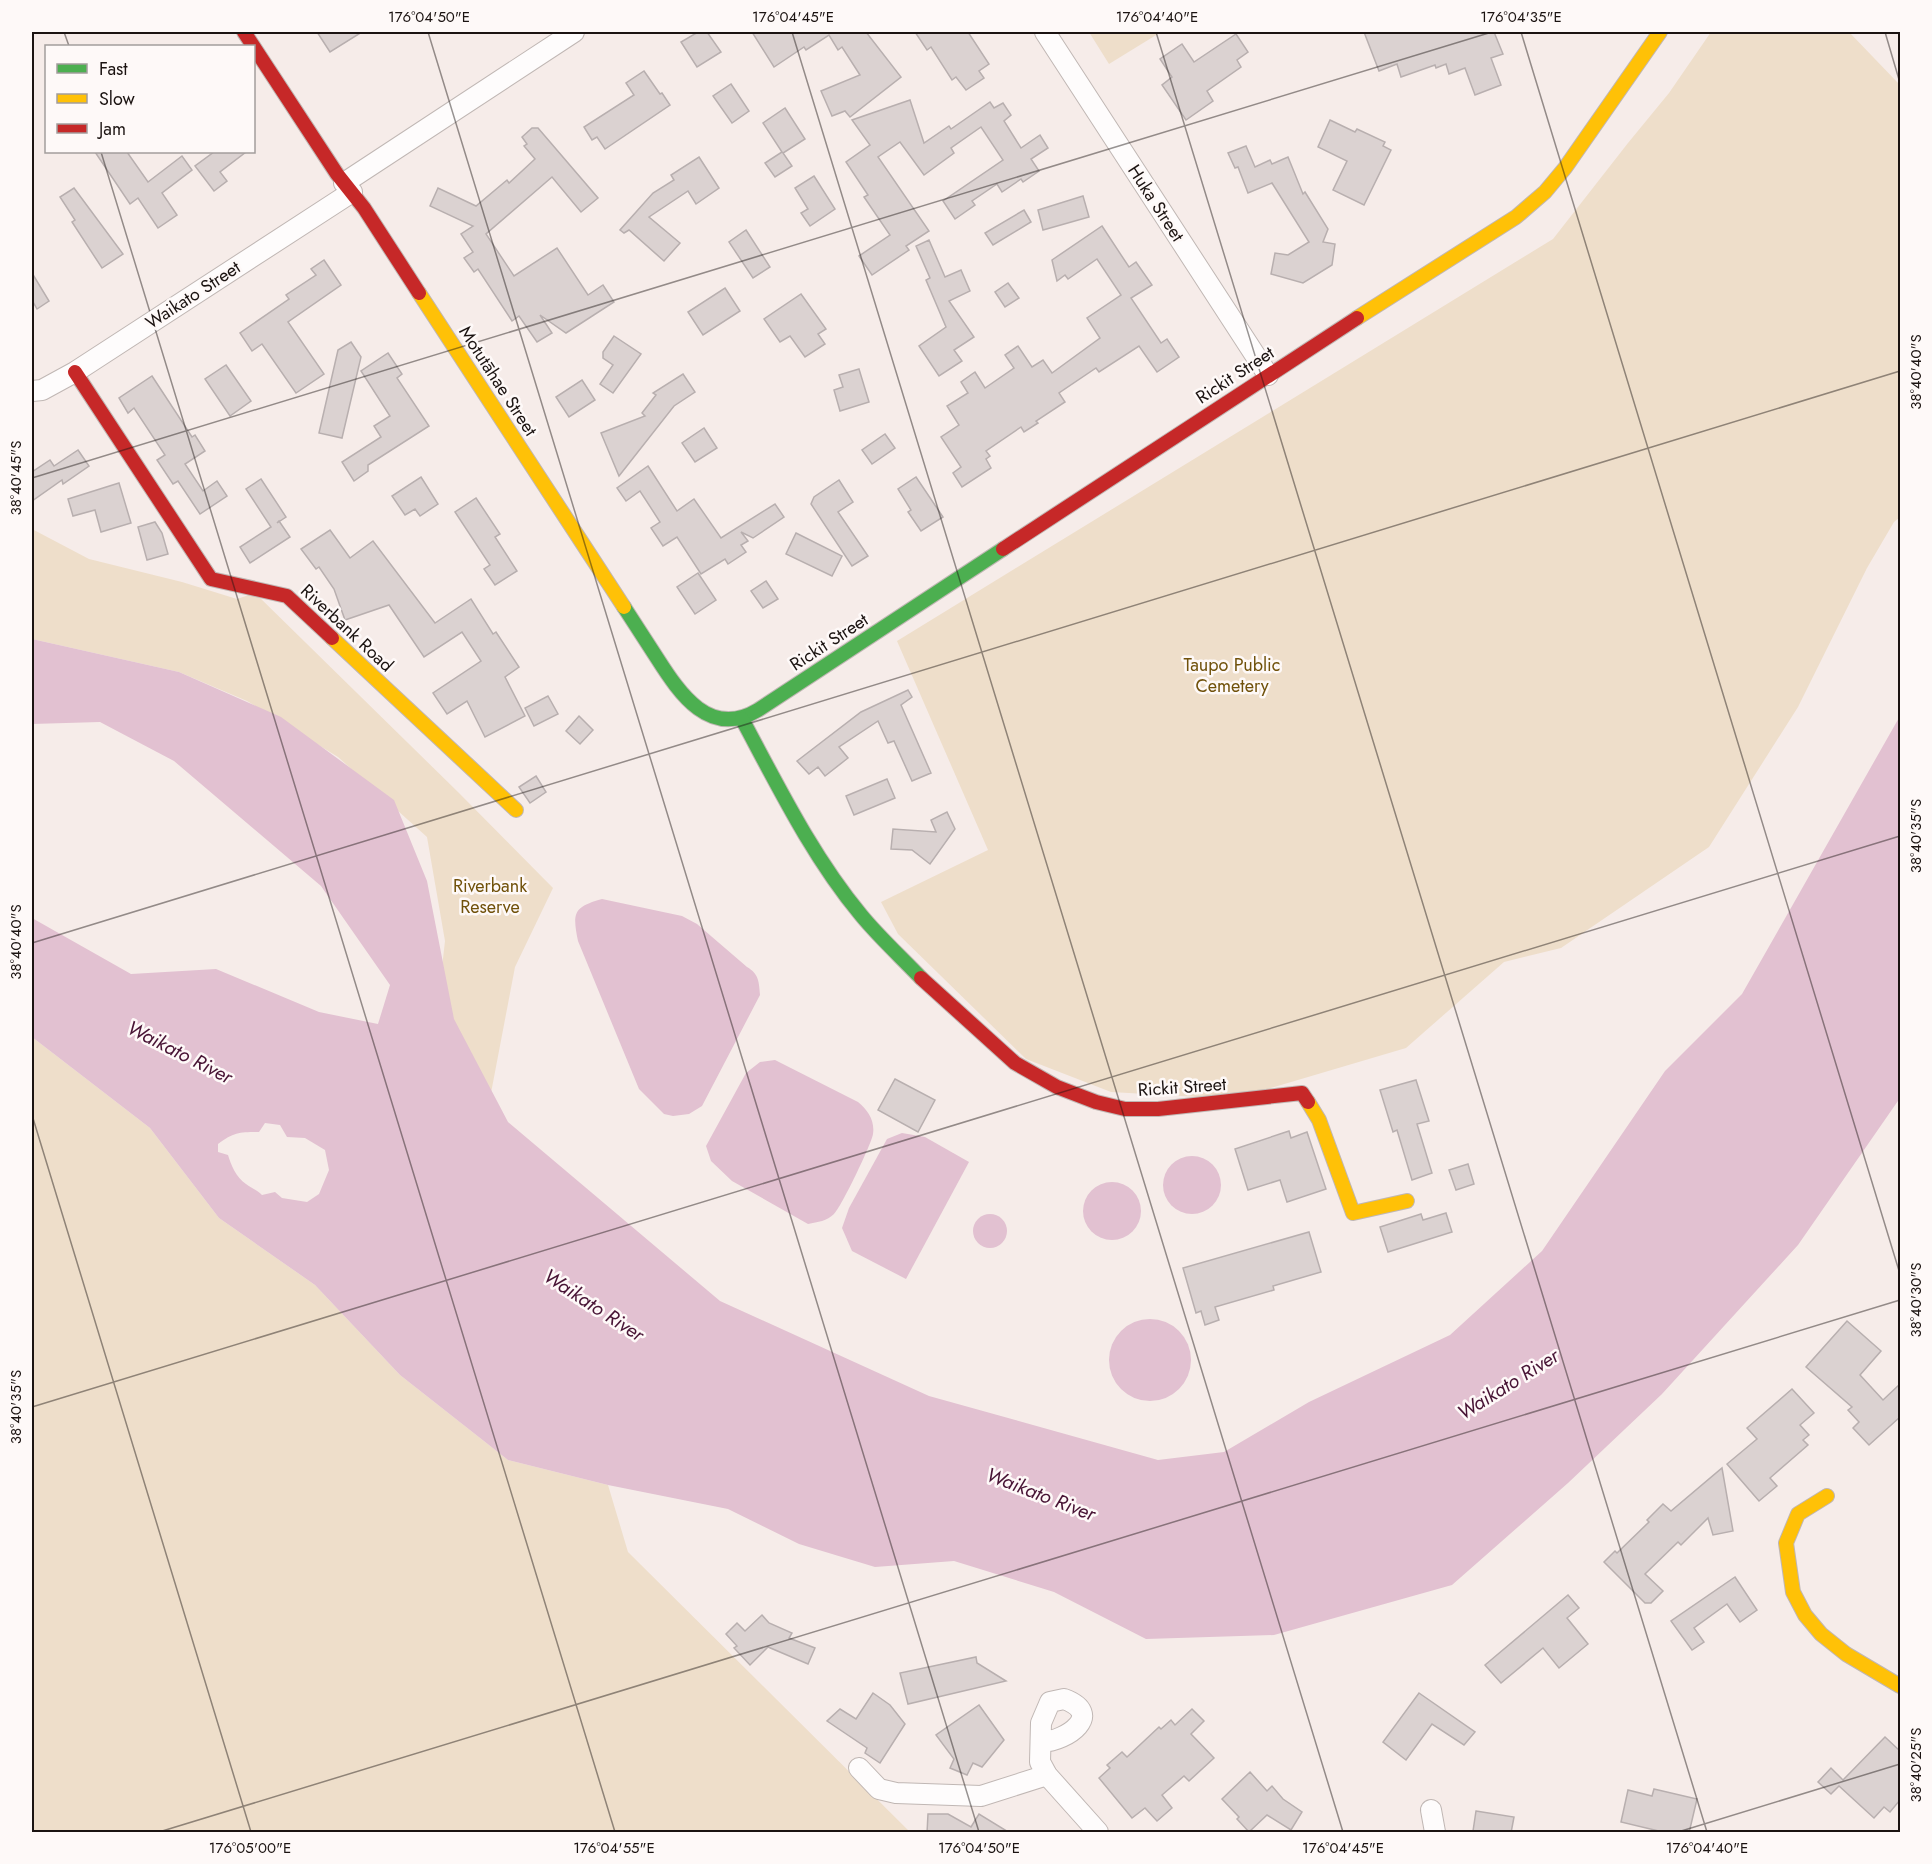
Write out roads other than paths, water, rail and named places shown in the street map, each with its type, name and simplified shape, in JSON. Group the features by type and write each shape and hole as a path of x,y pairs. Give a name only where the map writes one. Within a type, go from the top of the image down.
{"street":[{"name":"Motutāhae Street","path":"244,32 253,45"},
{"name":"Waikato Street","path":"32,391 42,390 75,372 574,32"},
{"name":"Huka Street","path":"1045,32 1268,375"},
{"name":"Rickit Street","path":"1407,1201 1353,1213 1319,1120 1302,1093 1158,1109 1125,1109 1096,1102 1057,1087 1015,1063 931,988 861,915 832,876 798,822 742,719 1268,375 1516,217 1545,192 1565,168 1660,32"},
{"name":"Motutāhae Street","path":"255,48 676,687 692,705 706,715 724,719 742,719"},
{"name":"Riverbank Road","path":"75,372 211,579 287,596 516,810"},
{"path":"1827,1496 1798,1514 1786,1543 1793,1592 1805,1615 1821,1634 1846,1654 1900,1686"},
{"path":"1042,1742 1040,1762 1047,1775 1098,1833"},
{"path":"859,1768 879,1789 897,1793 981,1796 1047,1775"},
{"path":"1431,1810 1435,1833"}],"water":[{"name":"Waikato River","path":"32,639 179,672 281,717 394,800 427,881 454,1019 508,1122 720,1301 929,1396 1158,1460 1224,1452 1309,1402 1450,1335 1542,1251 1665,1071 1742,994 1900,716 1900,1098 1798,1245 1662,1394 1568,1483 1452,1585 1274,1635 1146,1639 1054,1592 954,1561 875,1567 799,1544 728,1509 608,1485 508,1460 400,1375 315,1285 219,1218 150,1128 32,1037 32,918 131,974 216,969 319,1012 378,1024 390,985 321,886 174,761 100,722 32,724","holes":["265,1123 280,1125 287,1137 305,1138 325,1150 329,1170 319,1194 307,1202 282,1198 275,1192 262,1195 239,1178 228,1155 218,1152 218,1144 228,1137 259,1132"]},
{"path":"602,899 682,916 697,924 754,972 758,979 760,995 702,1106 689,1114 673,1116 664,1114 639,1089 578,941 575,923 577,912 586,905"},
{"path":"775,1060 858,1102 872,1120 873,1134 856,1175 838,1209 822,1221 808,1224 732,1181 711,1161 706,1146 746,1073 760,1062"},
{"path":"902,1133 925,1137 969,1162 906,1279 852,1251 842,1228 849,1208 887,1139"},
{"path":"1192,1156 1203,1158 1213,1164 1219,1174 1221,1185 1219,1196 1213,1206 1203,1212 1192,1214 1181,1212 1171,1206 1165,1196 1163,1185 1165,1174 1171,1164 1181,1158"},
{"path":"1112,1182 1123,1184 1133,1190 1139,1200 1141,1211 1139,1222 1133,1232 1123,1238 1112,1240 1101,1238 1091,1232 1085,1222 1083,1211 1085,1200 1091,1190 1101,1184"},
{"path":"990,1214 1002,1219 1007,1231 1002,1243 990,1248 978,1243 973,1231 978,1219"},
{"path":"1150,1319 1166,1322 1179,1331 1188,1344 1191,1360 1188,1376 1179,1389 1166,1398 1150,1401 1134,1398 1121,1389 1112,1376 1109,1360 1112,1344 1121,1331 1134,1322"}],"park label":[{"name":"Taupo Public Cemetery","path":"1232,675"},
{"name":"Riverbank Reserve","path":"490,896"}]}
